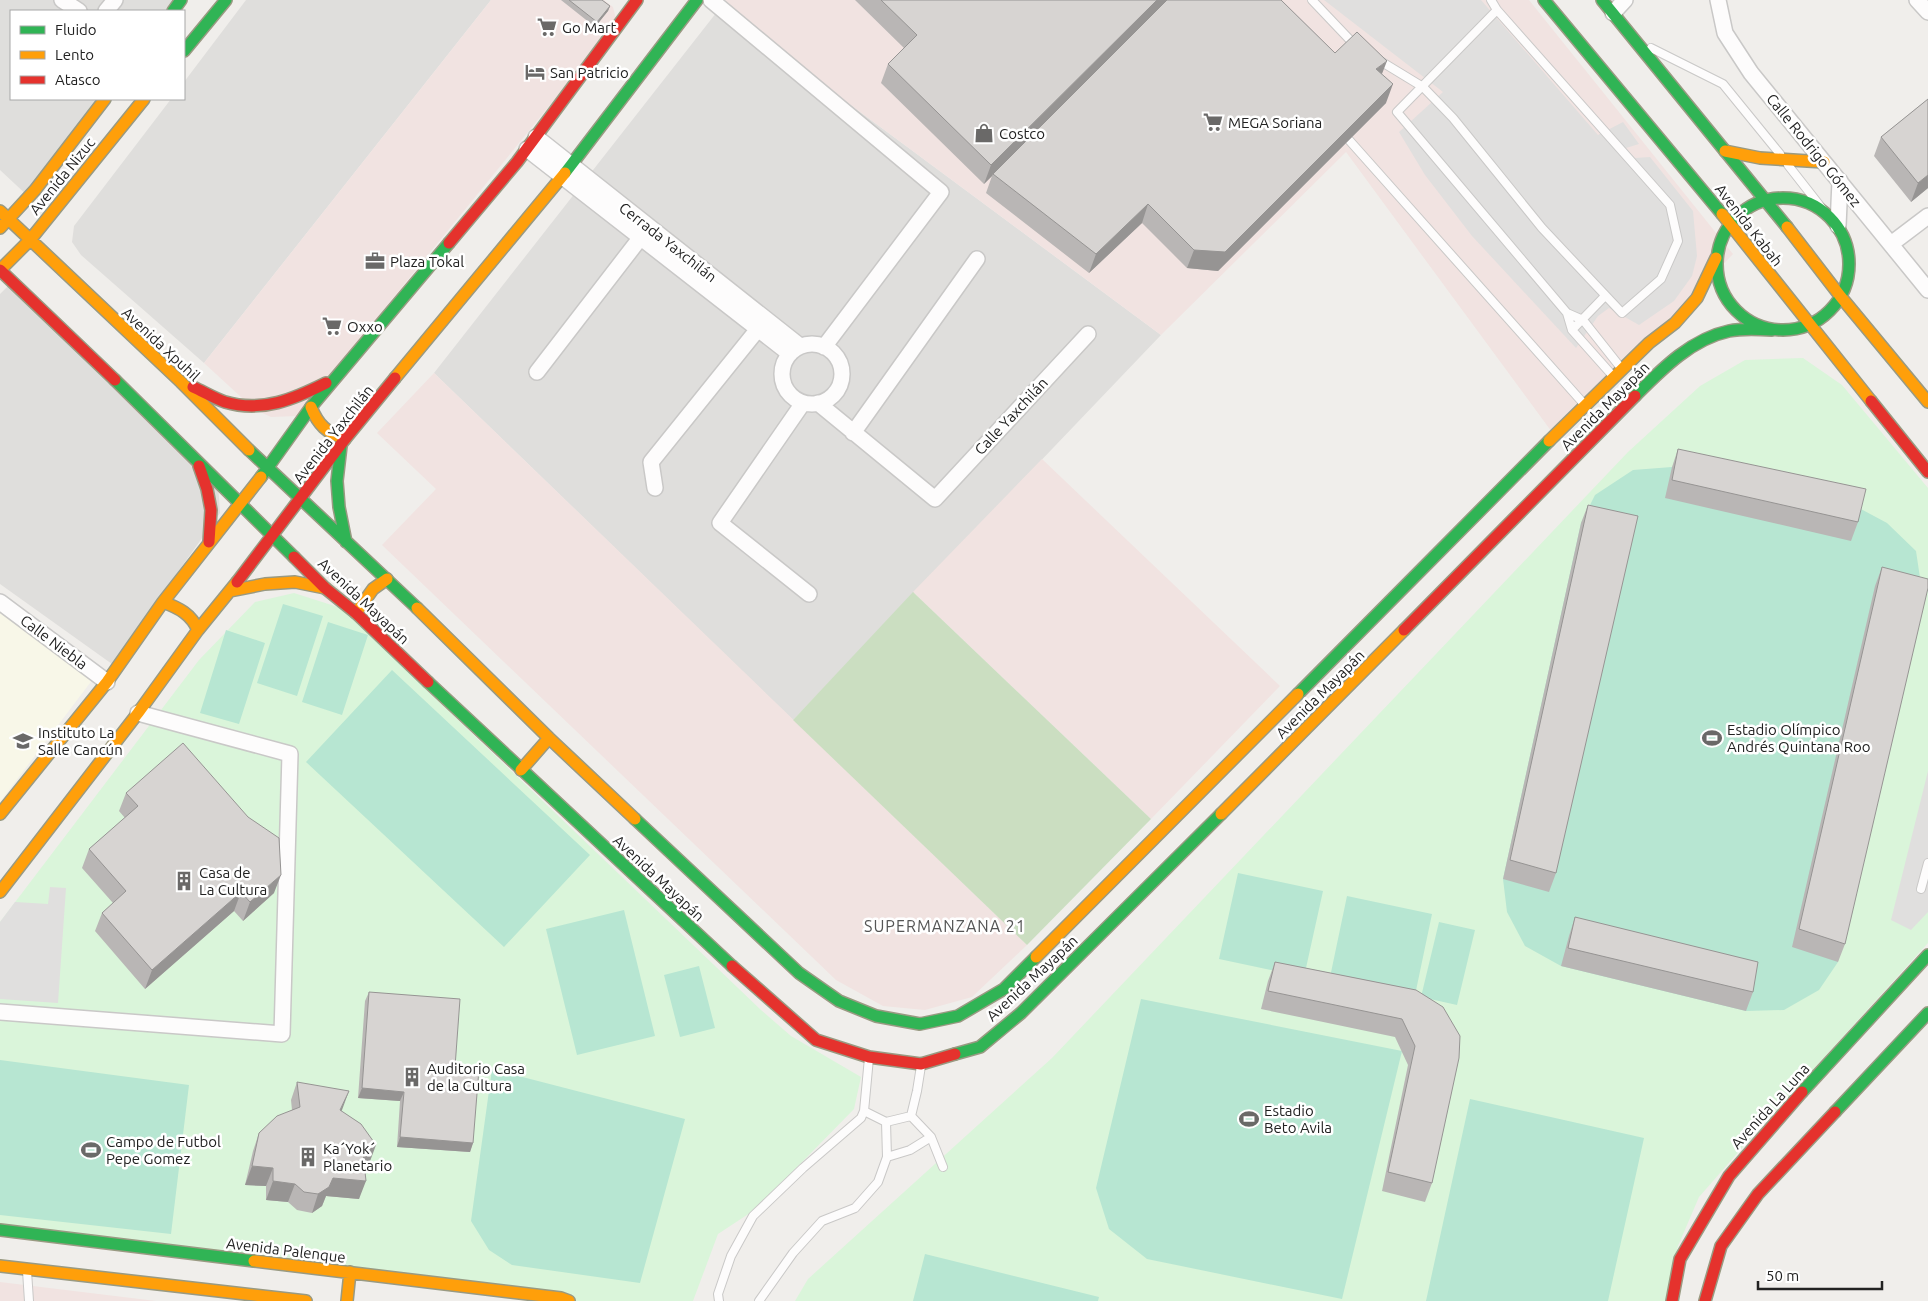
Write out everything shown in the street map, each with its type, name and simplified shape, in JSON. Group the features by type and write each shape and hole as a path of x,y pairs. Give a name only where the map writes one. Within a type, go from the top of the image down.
{"street":[{"path":"62,0 77,10"},
{"path":"185,50 226,0"},
{"name":"Avenida Yaxchilán","path":"0,814 107,682 163,602 267,470 311,406 532,143 636,0"},
{"name":"Avenida Yaxchilán","path":"0,892 138,712 198,630 230,591 272,534 301,500 343,442 567,171 697,0"},
{"path":"711,0 941,192 824,347"},
{"name":"Avenida Kabah","path":"1602,0 1928,402"},
{"path":"1613,13 1625,0"},
{"name":"Calle Rodrigo Gómez","path":"1718,0 1725,33 1751,73 1928,290"},
{"path":"1918,0 1928,12"},
{"name":"Avenida Kabah","path":"1546,2 1729,224 1928,472"},
{"name":"Avenida Nizuc","path":"0,228 4,215 35,190 104,100"},
{"name":"Avenida Nizuc","path":"0,270 30,240 143,100"},
{"name":"Cerrada Yaxchilán","path":"532,143 795,350"},
{"path":"1725,151 1760,158 1824,162"},
{"name":"Cerrada Yaxchilán","path":"567,171 641,237 758,329 795,350"},
{"path":"1838,226 1840,181"},
{"path":"1772,330 1753,324 1737,312 1724,297 1717,278 1716,258 1720,240 1729,224 1752,205 1766,200 1791,198 1808,203 1824,211 1838,226 1844,238 1850,259 1848,279 1841,296 1827,314 1809,325"},
{"name":"Avenida Xpuhil","path":"4,215 180,382 267,470 301,500"},
{"path":"1891,244 1928,216"},
{"path":"537,372 641,237"},
{"name":"Avenida Mayapán","path":"272,534 325,588 356,613 520,770 778,1008 816,1040 869,1057 921,1064 980,1047 1021,1013 1339,675 1618,373 1675,323 1697,298 1716,258"},
{"path":"818,404 853,433 977,259"},
{"path":"0,270 272,534"},
{"path":"1675,323 1680,324 1688,332 1693,347"},
{"name":"Avenida Mayapán","path":"301,500 387,579 549,738 799,973 839,1001 876,1016 920,1024 958,1016 1004,989 1666,365 1693,347 1725,332 1751,329 1791,330 1809,325"},
{"path":"655,488 651,462 758,329"},
{"name":"Calle Yaxchilán","path":"853,433 935,500 1088,334"},
{"path":"812,344 824,347 836,356 842,370 840,385 832,397 818,404 803,403 792,397 785,388 782,376 784,364 795,350 812,344"},
{"path":"180,382 228,403 261,407 292,400 337,377"},
{"path":"803,403 720,523 809,594"},
{"path":"311,406 314,417 322,429 343,442 337,481 339,507 346,542"},
{"path":"196,459 207,489 212,510 209,542"},
{"path":"356,613 370,591 380,582 387,579"},
{"path":"230,591 264,584 294,582 325,588"},
{"name":"Calle Niebla","path":"0,602 107,682"},
{"path":"163,602 185,610 194,621 198,630"},
{"path":"0,1012 282,1034 290,754 138,712"},
{"path":"520,770 549,738"},
{"name":"Avenida La Luna","path":"1672,1301 1680,1258 1728,1176 1786,1109 1928,955"},
{"path":"1705,1301 1721,1246 1758,1194 1928,1012"},
{"name":"Avenida Palenque","path":"0,1230 551,1297 569,1301"},
{"path":"0,1266 306,1301"},
{"path":"347,1301 350,1272"}],"lane":[{"path":"1312,0 1350,40 1423,87 1454,118 1542,228 1622,313 1661,279 1678,241 1670,205 1497,10 1491,0"},
{"path":"1534,1 1546,2"},
{"path":"1497,10 1397,112 1567,313 1572,330 1618,373"},
{"path":"1634,39 1723,84 1824,211"},
{"path":"1349,140 1586,407"},
{"path":"1572,330 1605,296"},
{"path":"1567,313 1583,320 1618,373"},
{"path":"1928,863 1921,889 1928,883"},
{"path":"719,1301 718,1294 731,1256 753,1216 802,1168 861,1118 864,1111 869,1057"},
{"path":"911,1116 921,1064"},
{"path":"864,1111 886,1122 911,1116"},
{"path":"911,1116 931,1137 943,1167"},
{"path":"759,1301 793,1253 822,1221 855,1208 878,1182 887,1157 886,1122"},
{"path":"887,1157 910,1150 931,1137"},
{"path":"26,1269 29,1301"}],"shaded area":[{"path":"0,0 184,0 176,10 10,10 10,100 106,100 30,198 0,170"},
{"path":"246,0 491,0 204,363 81,255 72,242 74,226 170,100 185,100 185,81"},
{"path":"491,0 604,0 613,7 616,19 611,30 297,416 271,417 254,409 204,363"},
{"path":"726,0 1529,0 1733,254 1557,439 1346,152 1161,335 720,8"},
{"path":"1324,0 1481,0 1598,135 1623,122 1639,144 1626,148 1635,158 1650,157 1693,211 1697,256 1692,276 1674,301 1639,325 1609,308 1598,316 1576,348 1472,236 1425,175 1399,132 1443,92"},
{"path":"720,8 1161,335 793,720 434,373"},
{"path":"14,280 218,483 220,513 112,664 0,584 0,294"},
{"path":"434,373 1027,945 972,997 925,1010 883,1006 836,980 382,545 436,489 377,433"},
{"path":"1042,459 1280,686 1151,819 913,592"},
{"name":"Instituto La Salle Cancún","path":"0,612 93,679 0,802"},
{"path":"1928,771 1928,912 1911,930 1891,920"},
{"path":"50,887 66,888 58,1003 0,999 0,922 15,902 48,904"},
{"path":"0,1282 156,1301 0,1301"}],"green space":[{"path":"1803,358 1842,385 1928,488 1928,943 1699,1197 1678,1246 1665,1301 795,1301 808,1279 1052,1058 1628,452 1700,386 1745,360"},
{"name":"Estadio Olímpico Andrés Quintana Roo","path":"1672,467 1859,508 1887,523 1916,551 1923,598 1838,962 1819,990 1784,1010 1746,1011 1561,966 1525,946 1507,912 1503,879 1581,523 1595,495 1633,470"},
{"path":"913,592 1151,819 1027,945 793,720"},
{"path":"294,593 341,608 761,1010 791,1036 861,1077 854,1109 756,1209 718,1234 693,1301 561,1301 0,1230 0,922 199,660 255,602"},
{"path":"283,604 323,616 297,696 257,683"},
{"path":"328,622 368,635 342,715 302,702"},
{"path":"226,630 265,643 239,724 200,713"},
{"path":"392,670 590,855 504,947 306,762"},
{"path":"1238,873 1323,891 1304,977 1219,959"},
{"path":"1347,896 1432,914 1414,1000 1329,982"},
{"path":"624,910 655,1036 577,1055 546,929"},
{"path":"1439,922 1475,930 1457,1005 1421,997"},
{"path":"699,966 715,1028 680,1037 664,975"},
{"name":"Estadio Beto Avila","path":"1141,999 1402,1051 1342,1299 1147,1259 1109,1229 1096,1188"},
{"name":"Campo de Futbol Pepe Gomez","path":"0,1060 189,1085 171,1234 0,1215"},
{"path":"492,1069 685,1119 640,1283 512,1265 489,1250 471,1221"},
{"path":"1470,1099 1644,1138 1608,1301 1426,1301"},
{"path":"925,1254 1099,1297 1098,1301 913,1301"}],"building":[{"path":"569,0 602,0 610,6 597,22"},
{"name":"Costco","path":"881,0 1157,0 991,165 888,64 917,35"},
{"name":"MEGA Soriana","path":"1167,0 1281,0 1335,53 1357,32 1387,61 1376,69 1393,84 1225,252 1194,250 1148,204 1096,254 993,174"},
{"path":"1928,99 1928,175 1918,183 1881,137"},
{"path":"1678,449 1866,489 1858,522 1672,480"},
{"path":"1588,505 1638,516 1556,873 1510,860"},
{"path":"1882,567 1928,579 1928,588 1845,944 1799,929"},
{"name":"Casa de La Cultura","path":"183,743 248,817 279,838 281,875 250,902 241,892 152,970 102,913 126,891 89,849 138,806 126,793"},
{"path":"1575,917 1758,962 1753,992 1568,948"},
{"path":"1275,962 1416,990 1443,1007 1460,1036 1459,1058 1432,1183 1388,1172 1415,1046 1402,1019 1268,991"},
{"name":"Auditorio Casa de la Cultura","path":"369,992 460,999 455,1067 479,1069 473,1143 400,1137 404,1092 362,1088"},
{"name":"Ka´Yok´ Planetario","path":"297,1082 349,1091 340,1110 361,1124 376,1145 363,1153 366,1181 333,1178 329,1187 318,1194 304,1192 295,1184 273,1181 273,1168 252,1166 259,1133 277,1116 300,1107"}],"traffic: fast":[{"path":"174,10 181,0"},
{"path":"185,50 226,0"},
{"path":"565,173 697,0"},
{"path":"1544,0 1722,214"},
{"path":"1602,0 1787,227"},
{"path":"1783,198 1796,199 1808,203 1830,217 1844,239 1848,251 1849,264 1848,277 1844,289 1830,311 1808,325 1796,329 1783,330 1770,329 1758,325 1736,311 1722,289 1718,277 1717,264 1718,251 1722,239 1736,217 1758,203 1770,199 1783,198"},
{"path":"261,477 311,407 449,243"},
{"path":"1635,396 1678,357 1702,341 1734,330 1772,330"},
{"path":"115,380 294,557"},
{"path":"1298,694 1549,441"},
{"path":"341,446 337,481 339,507 346,542"},
{"path":"249,450 417,608"},
{"path":"428,682 732,966"},
{"path":"955,1054 980,1047 1021,1013 1221,814"},
{"path":"635,819 799,973 839,1001 876,1016 920,1024 958,1016 1004,989 1036,957"},
{"path":"1802,1092 1928,955"},
{"path":"1835,1112 1928,1013"},
{"path":"0,1230 254,1261"}],"traffic: slow":[{"path":"0,228 35,190 104,100"},
{"path":"0,270 30,240 143,100"},
{"path":"1725,151 1760,158 1824,162"},
{"path":"395,378 565,173"},
{"path":"0,211 181,382 249,450"},
{"path":"1722,214 1871,401"},
{"path":"1787,227 1841,297 1928,402"},
{"path":"1549,441 1649,343 1675,323 1697,298 1716,258"},
{"path":"311,407 317,419 324,427 333,434 345,439"},
{"path":"0,814 107,682 163,602 261,477"},
{"path":"356,613 373,589 387,579"},
{"path":"0,892 138,713 198,630 237,582"},
{"path":"230,591 265,584 295,582 325,588"},
{"path":"163,602 184,612 198,630"},
{"path":"417,608 549,738 635,819"},
{"path":"1221,814 1404,630"},
{"path":"1036,957 1298,694"},
{"path":"521,770 549,738"},
{"path":"254,1261 561,1298 569,1301"},
{"path":"0,1266 306,1301"},
{"path":"347,1301 350,1272"}],"traffic: jam":[{"path":"449,243 517,162 637,0"},
{"path":"0,270 115,380"},
{"path":"237,582 345,439 395,378"},
{"path":"193,387 225,402 252,406 277,403 290,399 326,383"},
{"path":"1404,630 1635,396"},
{"path":"1871,401 1928,472"},
{"path":"199,466 207,489 211,510 209,542"},
{"path":"294,557 325,588 356,613 428,682"},
{"path":"732,966 816,1040 869,1057 921,1064 955,1054"},
{"path":"1672,1301 1680,1259 1729,1176 1802,1092"},
{"path":"1705,1301 1721,1246 1758,1194 1835,1112"}],"place":[{"name":"Go Mart","path":"547,27"},
{"name":"San Patricio","path":"535,72"},
{"name":"MEGA Soriana","path":"1213,122"},
{"name":"Costco","path":"984,133"},
{"name":"Plaza Tokal","path":"375,261"},
{"name":"Oxxo","path":"332,326"},
{"name":"Estadio Olímpico Andrés Quintana Roo","path":"1712,738"},
{"name":"Instituto La Salle Cancún","path":"23,741"},
{"name":"Casa de La Cultura","path":"184,881"},
{"name":"Auditorio Casa de la Cultura","path":"412,1077"},
{"name":"Estadio Beto Avila","path":"1249,1119"},
{"name":"Campo de Futbol Pepe Gomez","path":"91,1150"},
{"name":"Ka´Yok´ Planetario","path":"308,1157"}],"district":[{"name":"SUPERMANZANA 21","path":"945,926"}]}
